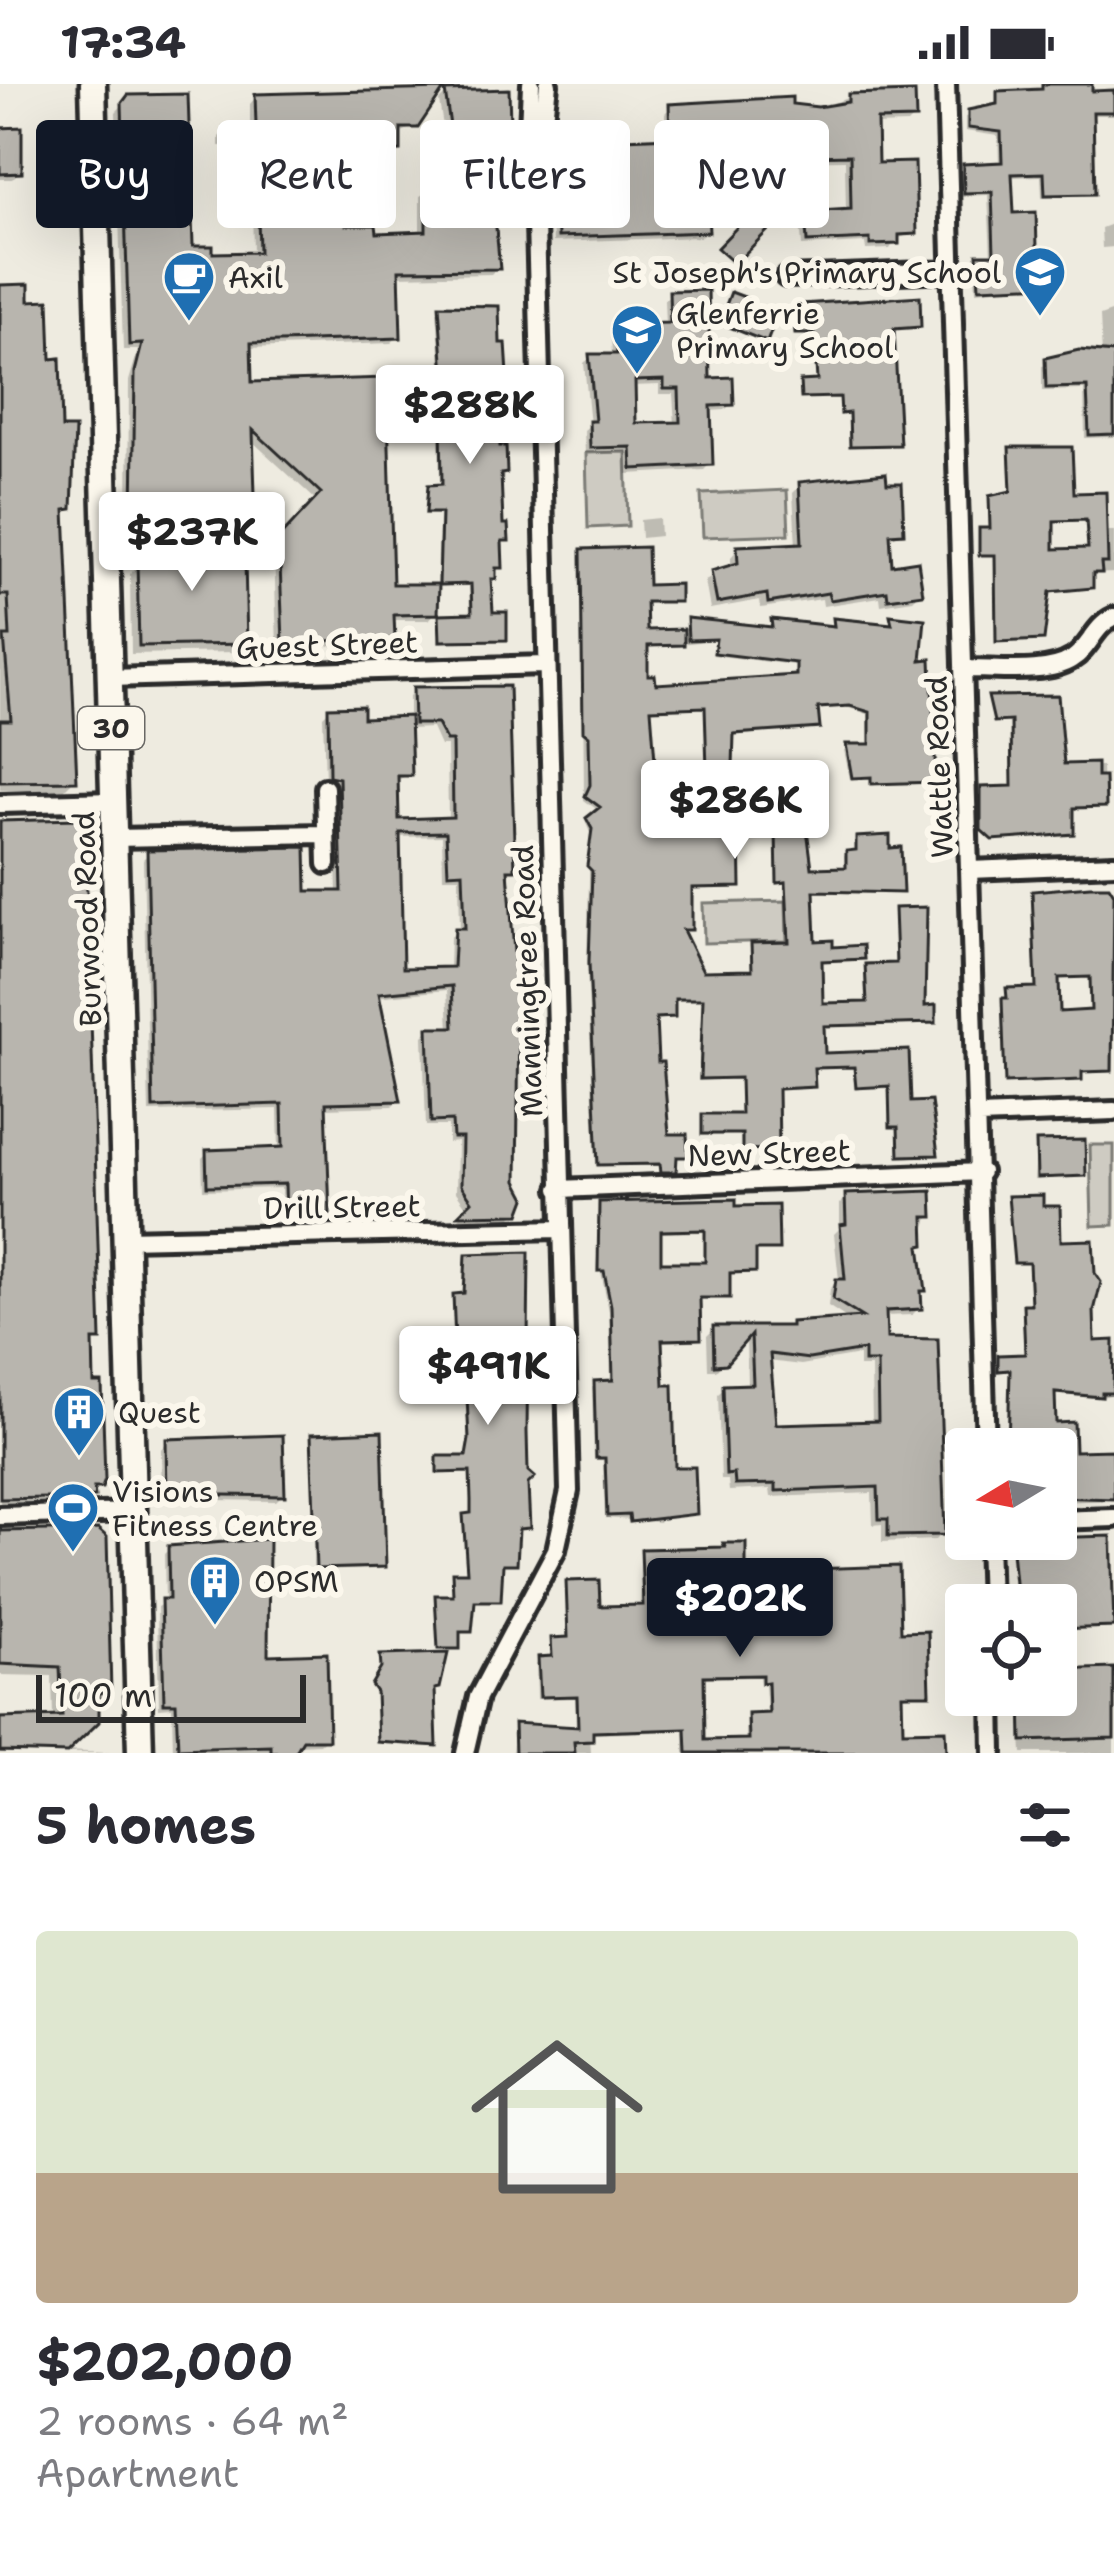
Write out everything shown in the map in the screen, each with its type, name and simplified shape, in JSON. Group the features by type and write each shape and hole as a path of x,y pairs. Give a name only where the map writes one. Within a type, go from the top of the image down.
{"main road":[{"name":"Burwood Road","path":"93,84 140,1753"}],"street":[{"name":"Manningtree Road","path":"529,120 531,84"},
{"name":"Manningtree Road","path":"546,120 548,84"},
{"name":"Wattle Road","path":"946,84 986,1428"},
{"name":"Manningtree Road","path":"465,1753 478,1697 556,1550 568,1491 536,228"},
{"path":"786,277 952,271"},
{"path":"963,669 1061,664 1076,657 1097,628 1114,617"},
{"name":"Guest Street","path":"110,678 545,665"},
{"path":"325,788 327,864"},
{"path":"0,804 113,801"},
{"path":"114,838 326,834"},
{"path":"970,869 1114,864"},
{"path":"979,1117 1114,1111"},
{"name":"New Street","path":"559,1189 981,1172"},
{"name":"Drill Street","path":"125,1239 560,1229"},
{"path":"0,1516 133,1512"},
{"path":"1077,1519 1114,1518"},
{"path":"992,1716 993,1753"}],"shaded area":[{"path":"626,452 628,526 588,528 586,453"},
{"path":"787,490 789,534 703,537 701,494"},
{"path":"786,901 787,941 704,943 703,903"},
{"path":"1090,1145 1114,1145 1114,1225 1092,1226"}],"building":[{"path":"1042,84 1092,84 1092,91 1114,90 1114,112 1093,112 1095,194 1045,195 1044,173 1012,174 1014,213 1036,212 1037,248 1050,260 1051,285 979,288 977,254 994,254 992,192 964,193 963,164 1002,162 1001,132 968,128 968,110 997,104 997,91 1042,89"},
{"path":"444,89 418,128 401,128 401,151 396,151 396,120 256,120 255,94"},
{"path":"509,89 510,120 449,120 445,91"},
{"path":"915,92 916,119 877,120 878,163 915,162 917,234 899,235 899,244 870,245 870,239 807,242 806,228 829,228 829,210 851,209 850,155 829,156 829,120 669,120 669,104 792,97 792,104 818,107 848,102 848,94"},
{"path":"188,94 189,120 122,120 122,103 128,95"},
{"path":"22,127 22,173 0,174 0,128"},
{"path":"654,138 654,228 709,228 709,232 558,237 558,228 630,228 630,139"},
{"path":"126,228 192,228 193,246 213,246 213,253 259,252 258,228 376,228 377,233 496,228 500,269 399,270 401,338 251,343 252,382 387,378 393,584 439,584 438,614 394,615 395,639 283,642 279,538 321,493 253,430 255,495 238,495 239,511 133,514 135,372 142,344 129,345"},
{"path":"736,228 770,228 735,264 717,248"},
{"path":"29,284 29,301 49,300 51,359 60,358 62,428 75,428 72,509 65,510 77,781 0,782 0,720 11,720 4,636 10,636 8,595 0,595 0,285"},
{"path":"708,290 710,378 733,377 734,405 711,406 713,465 632,469 631,447 590,448 589,421 595,421 589,354 617,354 616,324 670,323 669,291","holes":["664,380 664,389 679,389 680,422 636,423 635,381"]},
{"path":"731,292 750,299 749,309 776,319 767,342 719,323"},
{"path":"920,296 921,327 894,329 900,445 850,446 849,413 841,414 840,397 801,398 800,381 817,380 814,334 795,334 794,316 803,320 802,304"},
{"path":"439,305 499,306 500,343 506,343 508,375 497,375 500,446 506,446 507,473 501,474 503,524 508,524 509,541 502,541 503,568 496,568 496,579 491,579 493,612 507,612 507,640 440,641 439,614 472,613 471,584 439,585 441,513 426,513 428,485 442,484 441,422 421,423 420,390 445,389"},
{"path":"1079,350 1114,353 1114,434 1089,435 1087,387 1046,388 1045,358"},
{"path":"1009,447 1072,447 1074,493 1106,492 1108,563 1101,563 1102,573 1093,573 1093,588 1050,592 1044,640 996,642 995,555 979,555 979,528 990,528 989,496 1011,491","holes":["1086,520 1088,548 1054,549 1054,521"]},
{"path":"886,473 887,483 902,483 904,533 890,534 892,565 918,561 923,594 888,599 887,591 830,600 828,593 768,603 767,594 717,603 711,571 738,563 737,546 802,543 799,482"},
{"path":"230,539 245,560 247,644 139,646 137,562 156,541"},
{"path":"647,547 648,585 680,584 680,602 646,602 647,630 684,629 684,645 648,646 648,675 655,675 656,684 796,675 796,663 714,653 716,639 688,640 687,618 772,627 771,619 834,626 833,618 892,624 890,615 925,619 921,660 931,659 936,782 871,784 871,777 852,778 846,744 870,744 870,712 850,706 818,708 820,728 734,734 731,830 740,830 741,887 692,888 692,930 683,930 703,971 752,970 751,943 789,942 786,882 777,883 776,830 807,829 812,868 846,867 846,851 856,850 856,837 890,835 890,848 901,847 903,893 814,891 816,941 833,940 833,947 863,945 864,959 822,961 823,1003 867,1002 865,964 896,963 894,908 927,907 925,1006 936,1005 936,1023 824,1026 825,1053 909,1050 911,1102 931,1101 938,1155 899,1156 898,1127 890,1127 889,1086 856,1088 854,1067 814,1068 815,1087 778,1089 779,1149 742,1150 742,1134 702,1134 702,1114 741,1114 740,1078 700,1079 703,999 675,999 675,1017 656,1018 658,1062 663,1062 669,1134 687,1134 688,1157 677,1157 676,1172 661,1172 660,1164 598,1165 589,962 592,871 587,866 592,829 586,818 600,807 585,796 590,785 589,736 583,731 581,549","holes":["705,707 709,834 645,833 644,799 658,799 651,709"]},
{"path":"509,686 515,870 508,870 519,1022 517,1181 526,1198 520,1214 458,1215 472,1201 461,1185 462,1138 453,1138 452,1121 431,1122 428,1027 454,1027 452,986 379,993 401,1101 326,1103 330,1214 286,1216 285,1184 207,1186 206,1150 283,1147 282,1104 153,1108 147,850 306,847 307,891 342,891 339,778 329,776 328,707 363,706 363,718 410,716 412,776 398,776 399,819 453,817 452,741 446,741 437,724 414,724 413,687","holes":["446,832 448,873 463,872 465,928 455,928 453,967 403,968 400,833"]},
{"path":"1058,695 1064,764 1097,763 1097,777 1105,777 1106,807 1074,808 1074,834 992,840 981,830 981,787 1012,786 1011,721 994,722 988,696"},
{"path":"78,819 85,828 101,1340 93,1340 94,1383 102,1383 105,1480 102,1488 94,1488 95,1497 0,1499 0,821"},
{"path":"1109,886 1114,894 1112,1071 1082,1072 1082,1080 1005,1083 1002,998 1007,998 1006,988 1036,987 1032,891","holes":["1090,977 1091,1010 1060,1012 1059,978"]},
{"path":"1085,1140 1086,1176 1037,1178 1036,1141"},
{"path":"932,1191 933,1217 924,1217 925,1245 920,1246 926,1291 921,1291 922,1309 886,1311 887,1338 938,1339 945,1535 888,1536 888,1519 879,1519 878,1487 776,1491 776,1484 735,1485 734,1474 726,1475 723,1385 753,1384 751,1335 726,1364 714,1365 713,1326 791,1326 791,1322 862,1317 833,1299 836,1279 845,1279 840,1225 846,1224 845,1194","holes":["864,1350 864,1362 877,1362 878,1421 776,1424 770,1354 809,1359"]},
{"path":"1043,1195 1043,1206 1060,1206 1061,1241 1093,1240 1095,1273 1101,1282 1094,1311 1095,1341 1114,1340 1113,1393 1102,1393 1102,1397 1055,1393 1056,1423 1074,1422 1074,1428 1009,1428 1010,1370 998,1371 998,1355 1025,1354 1023,1304 1031,1304 1029,1263 1014,1263 1008,1196"},
{"path":"736,1199 736,1206 778,1205 779,1250 756,1250 756,1272 730,1273 730,1298 700,1298 701,1339 662,1340 664,1385 673,1385 675,1467 695,1467 697,1514 630,1522 629,1515 607,1516 605,1458 596,1458 594,1381 613,1380 611,1306 604,1271 598,1271 599,1202","holes":["705,1230 705,1262 661,1262 661,1231"]},
{"path":"529,1252 528,1471 535,1477 528,1484 530,1528 519,1529 517,1564 503,1564 501,1601 475,1601 472,1632 460,1632 460,1649 438,1649 435,1595 453,1595 452,1572 467,1572 463,1514 471,1513 471,1500 470,1472 437,1473 437,1456 466,1456 469,1439 467,1397 437,1398 436,1343 455,1342 453,1294 464,1293 466,1254"},
{"path":"382,1431 386,1567 316,1569 311,1434"},
{"path":"283,1435 285,1496 167,1494 166,1439"},
{"path":"1113,1450 1114,1499 1077,1498 1077,1451"},
{"path":"98,1529 107,1537 111,1692 99,1693 99,1722 67,1753 0,1751 0,1718 62,1716 60,1667 0,1664 0,1531"},
{"path":"1111,1536 1114,1627 1077,1628 1077,1584 1015,1584 1013,1560 1077,1560 1077,1537"},
{"path":"269,1539 268,1655 327,1653 329,1740 303,1740 295,1753 271,1753 271,1746 178,1749 176,1703 164,1703 161,1599 169,1599 168,1546"},
{"path":"723,1543 746,1543 746,1571 899,1566 901,1632 928,1631 930,1694 902,1694 903,1731 945,1730 946,1753 687,1753 686,1729 593,1732 593,1741 574,1742 575,1753 515,1753 514,1723 578,1727 577,1696 540,1697 538,1657 552,1656 551,1638 568,1637 566,1581 599,1580 600,1606 643,1605 641,1549 725,1547","holes":["762,1675 762,1683 768,1682 769,1713 748,1714 749,1739 705,1740 704,1676"]},
{"path":"448,1653 440,1688 435,1689 437,1746 378,1742 376,1692 371,1685 381,1668 380,1655"},
{"path":"1114,1668 1114,1738 1022,1741 1021,1716 1077,1716 1077,1669"}],"place":[{"name":"St Joseph's Primary School","path":"1040,318"},
{"name":"Axil","path":"189,323"},
{"name":"Glenferrie Primary School","path":"637,376"},
{"name":"Quest","path":"79,1458"},
{"name":"Visions Fitness Centre","path":"73,1554"},
{"name":"OPSM","path":"215,1627"}]}
